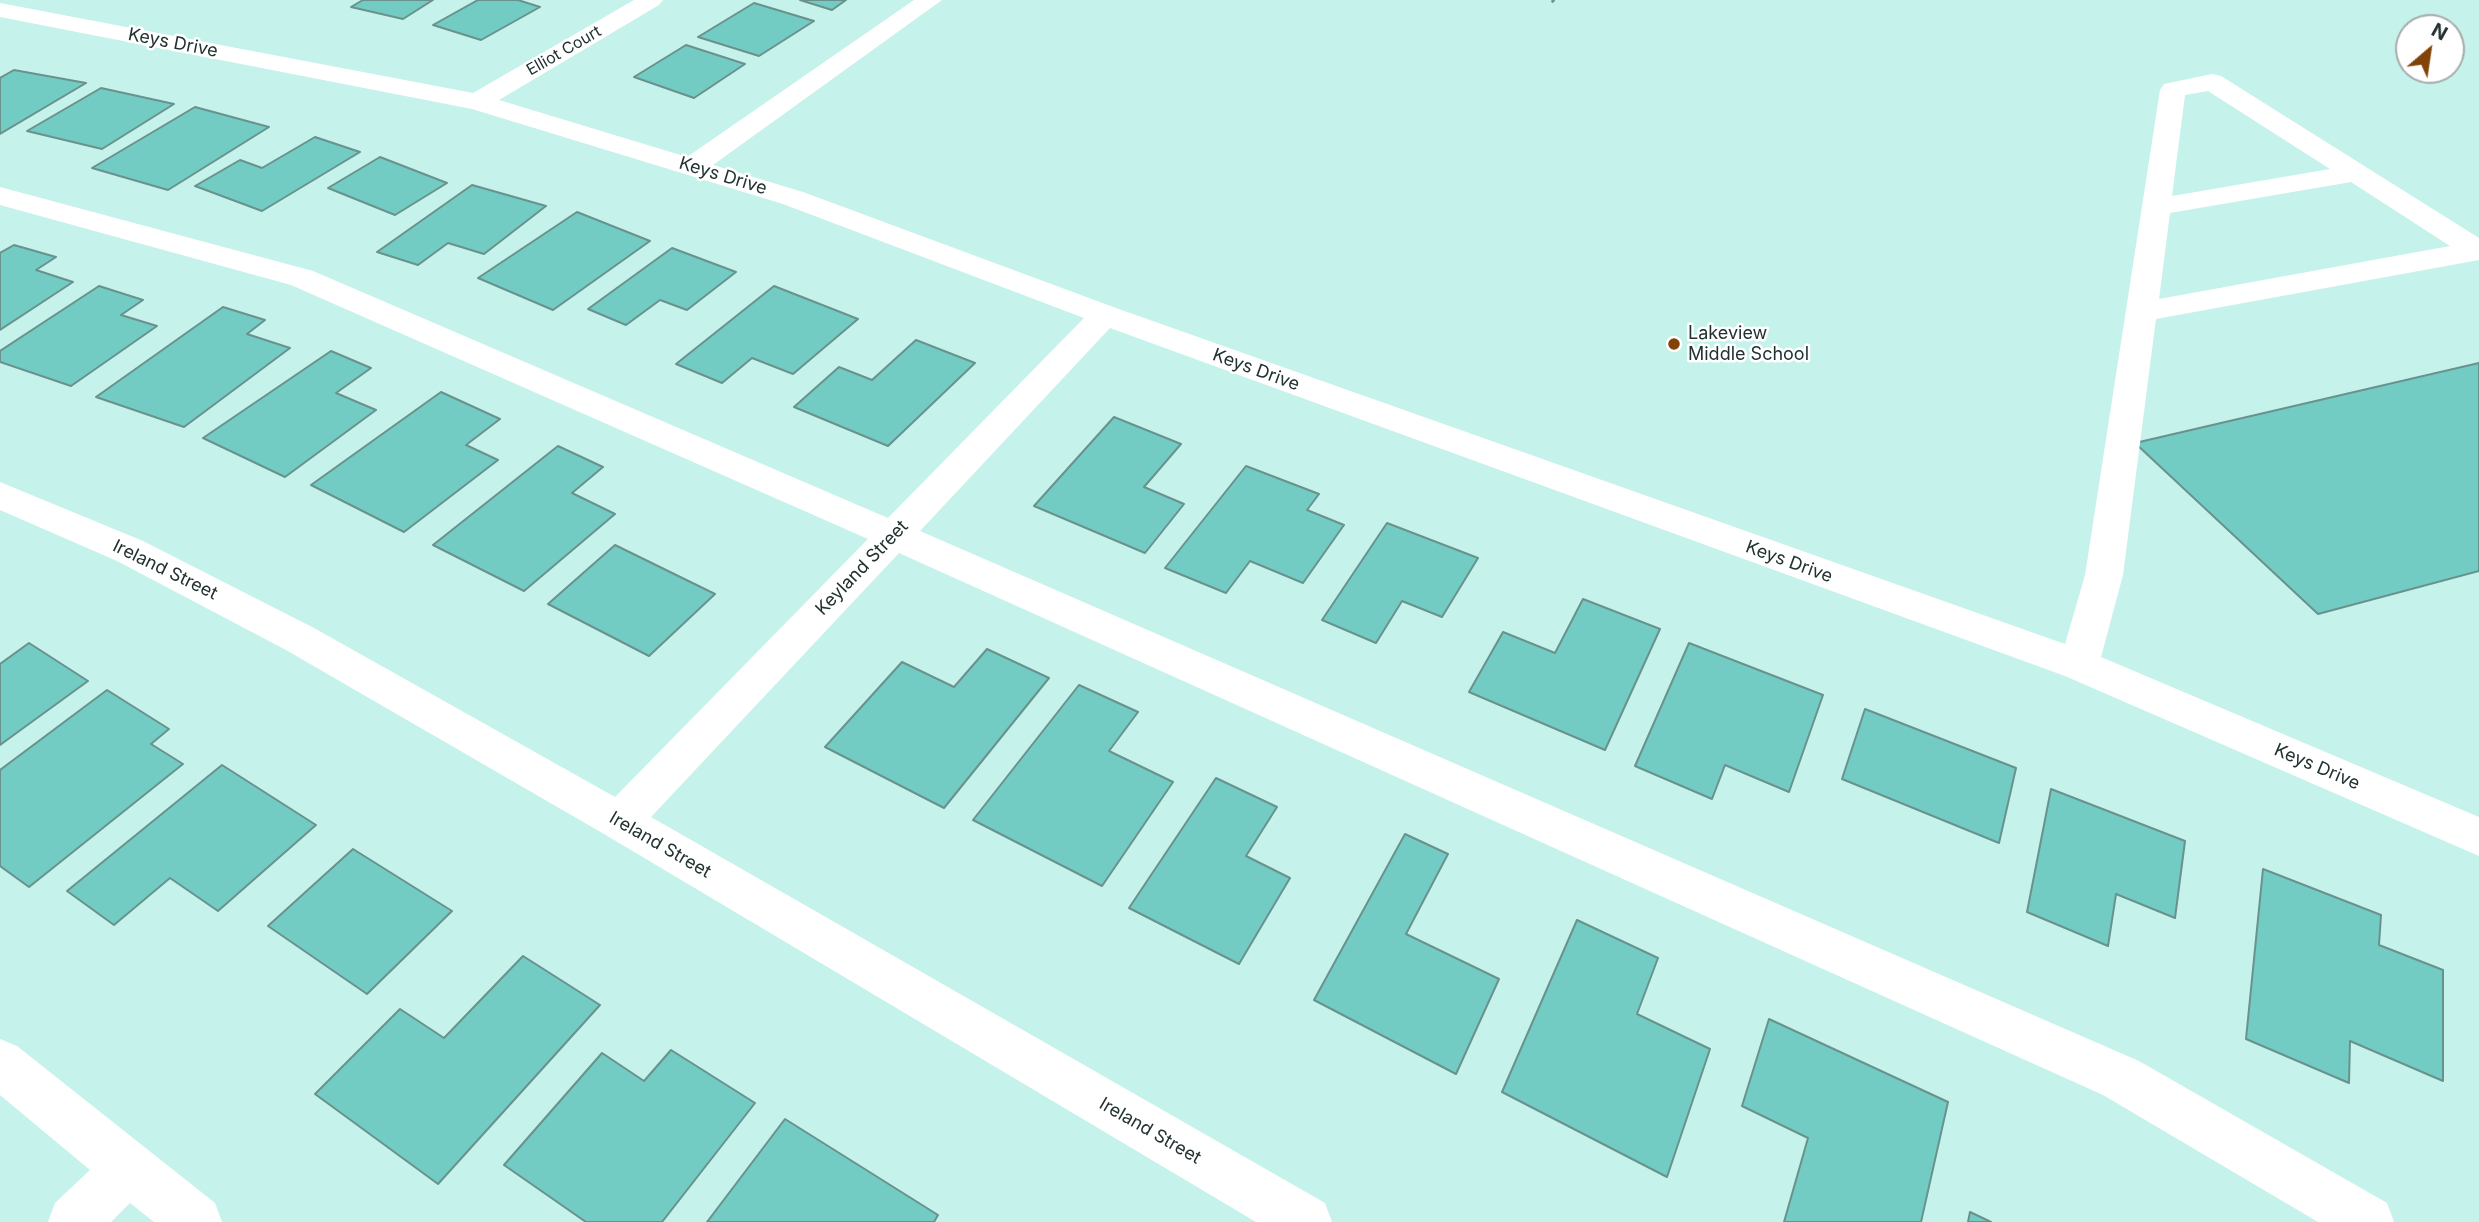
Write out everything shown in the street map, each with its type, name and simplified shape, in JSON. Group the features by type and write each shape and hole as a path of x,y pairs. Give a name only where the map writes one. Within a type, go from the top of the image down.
{"street":[{"name":"Elliot Court","path":"477,102 651,0"},
{"path":"691,167 930,0"},
{"name":"Keys Drive","path":"0,10 477,102 793,198 1105,316 2078,665 2479,837"},
{"path":"2078,665 2104,575 2174,90 2212,82 2478,250"},
{"path":"2156,207 2357,173"},
{"path":"0,196 302,278 894,534 2121,1078 2368,1222"},
{"path":"2141,312 2478,250"},
{"name":"Keyland Street","path":"619,821 1105,316"},
{"name":"Ireland Street","path":"0,495 130,551 300,639 619,821 1306,1222"},
{"path":"0,1063 196,1222"},
{"path":"74,1222 128,1169"}],"building":[{"path":"363,0 433,0 403,19 351,7"},
{"path":"478,0 518,0 540,7 481,40 433,25"},
{"path":"800,0 846,0 832,10"},
{"path":"754,3 814,21 759,56 698,37"},
{"path":"686,45 745,64 694,98 634,77"},
{"path":"14,70 86,83 0,134 0,78"},
{"path":"101,88 174,104 102,149 27,131"},
{"path":"195,107 269,127 168,190 92,168"},
{"path":"315,137 360,152 262,211 195,186 240,160 262,168"},
{"path":"380,157 447,183 395,215 328,188"},
{"path":"472,185 546,206 484,254 448,243 418,265 377,252"},
{"path":"577,212 650,241 553,310 478,278"},
{"path":"14,245 56,257 36,270 73,282 0,330 0,253"},
{"path":"672,248 736,272 687,310 660,300 626,325 588,309"},
{"path":"99,286 143,300 121,315 157,326 71,386 0,362 0,351"},
{"path":"774,286 858,319 793,374 752,358 722,383 676,364"},
{"path":"223,307 265,320 247,334 290,348 184,427 96,397"},
{"path":"916,340 975,363 888,446 794,407 839,367 872,380"},
{"path":"331,351 371,368 336,393 376,410 285,477 203,438"},
{"path":"2479,363 2479,571 2318,614 2135,443"},
{"path":"441,392 500,419 466,445 498,460 404,532 311,485"},
{"path":"1114,417 1181,444 1144,487 1184,504 1145,553 1034,506"},
{"path":"558,446 603,467 572,493 615,514 524,591 433,545"},
{"path":"1246,466 1319,494 1307,510 1344,525 1303,583 1250,561 1226,593 1165,568"},
{"path":"1387,523 1478,558 1442,617 1402,601 1376,643 1322,620"},
{"path":"615,545 715,594 649,656 548,604"},
{"path":"1583,599 1660,629 1605,750 1469,692 1503,632 1555,653"},
{"path":"29,643 88,681 0,745 0,664"},
{"path":"1689,643 1823,695 1789,792 1725,765 1712,799 1635,766"},
{"path":"987,649 1049,678 944,808 825,747 902,662 954,687"},
{"path":"1079,685 1138,712 1109,751 1173,782 1102,886 973,820"},
{"path":"107,690 169,729 151,744 183,764 29,887 0,866 0,770"},
{"path":"1865,709 2016,768 1999,843 1842,779"},
{"path":"222,765 316,825 218,911 170,878 114,925 67,891"},
{"path":"1216,778 1277,807 1246,856 1290,878 1239,964 1129,908"},
{"path":"2051,789 2185,841 2175,918 2116,894 2108,946 2027,912"},
{"path":"1405,834 1448,854 1406,934 1499,979 1456,1074 1314,1000"},
{"path":"353,849 452,911 367,994 268,926"},
{"path":"2263,869 2381,915 2379,945 2443,970 2443,1081 2350,1041 2349,1083 2246,1039"},
{"path":"1577,920 1658,958 1637,1014 1710,1049 1667,1177 1502,1092"},
{"path":"523,956 600,1005 438,1184 315,1094 400,1009 444,1038"},
{"path":"1769,1019 1948,1102 1921,1222 1784,1222 1808,1138 1742,1106"},
{"path":"671,1050 755,1103 662,1222 586,1222 504,1165 602,1053 644,1081"},
{"path":"785,1119 938,1215 934,1222 707,1222"},
{"path":"1970,1212 1991,1222 1968,1222"}],"place":[{"name":"Lakeview Middle School","path":"1674,344"}]}
